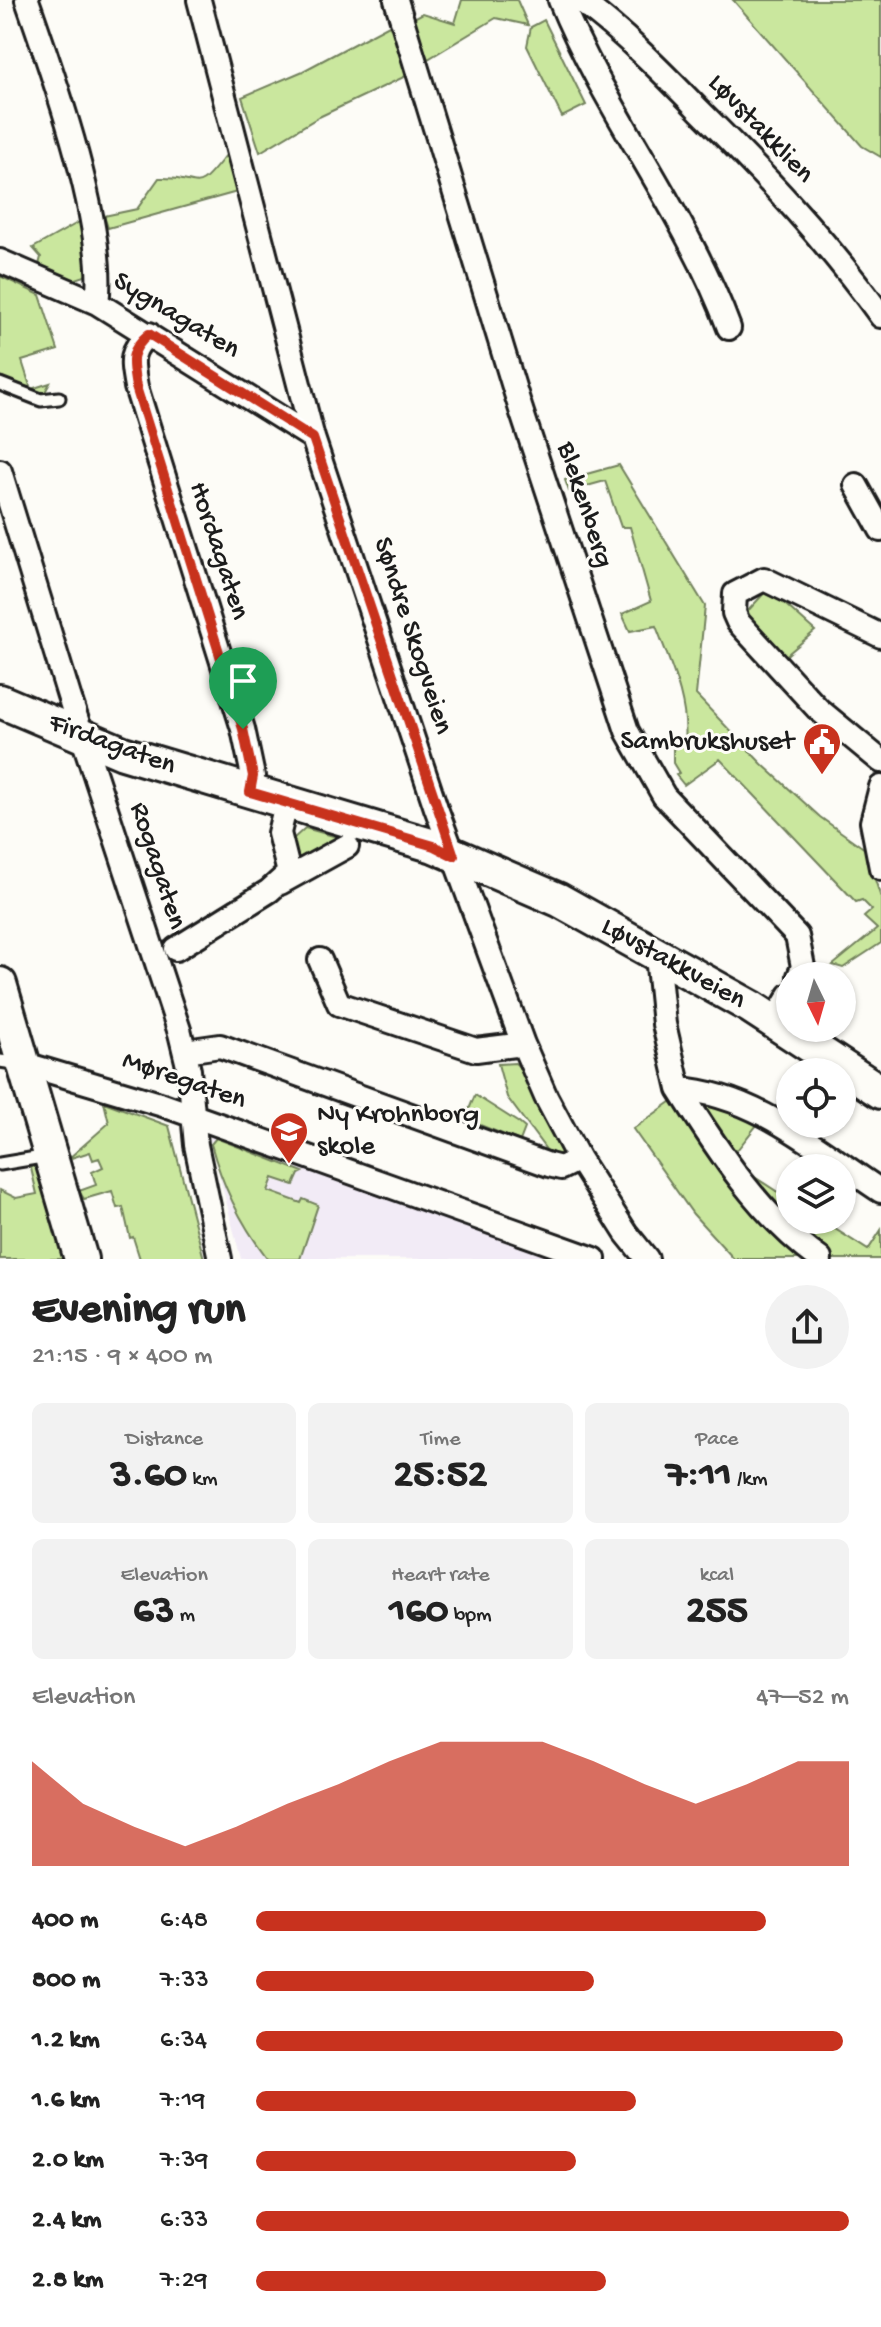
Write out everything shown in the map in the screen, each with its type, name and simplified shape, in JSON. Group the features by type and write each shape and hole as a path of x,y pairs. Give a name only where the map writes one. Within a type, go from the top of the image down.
{"street":[{"path":"27,0 57,91 91,223 100,265 97,303"},
{"name":"Søndre Skogveien","path":"199,0 313,438 454,856 523,1044 579,1159 626,1233 647,1259"},
{"name":"Blekenberg","path":"396,0 521,410 627,731 664,796 797,936 802,962"},
{"path":"560,0 598,85 636,144 729,328"},
{"name":"Løvstakklien","path":"579,0 663,74 770,180 846,267 881,316"},
{"name":"Sygnagaten","path":"0,261 97,303 313,438"},
{"name":"Hordagaten","path":"149,334 137,344 131,355 136,387 243,729 253,776 250,792"},
{"name":"Rogagaten","path":"0,471 185,1051 192,1093 191,1114 220,1259"},
{"path":"856,485 881,530"},
{"path":"881,636 764,579 735,594 734,613 738,622 818,709 881,761"},
{"name":"Firdagaten","path":"0,701 83,739 286,804 434,846 454,856"},
{"path":"881,787 872,822 881,868"},
{"path":"280,883 289,873 279,833 286,804"},
{"path":"176,949 280,883 347,846"},
{"name":"Løvstakkveien","path":"454,856 559,900 657,956 776,1006"},
{"path":"657,956 664,1024 679,1089 722,1159 786,1230 820,1259"},
{"path":"320,960 339,1004 476,1050 523,1044"},
{"path":"0,984 12,1063 49,1156 81,1259"},
{"name":"Løvstakkveien","path":"822,1042 881,1092"},
{"path":"185,1051 220,1046 549,1165 561,1168 579,1159"},
{"name":"Møregaten","path":"12,1063 191,1114 594,1259"},
{"path":"679,1089 710,1092 748,1104 881,1191"}],"lane":[{"path":"0,384 41,400 59,398"},
{"path":"0,1164 49,1156"}],"shaded area":[{"name":"Ny Krohnborg skole","path":"217,1112 610,1259 241,1259 210,1139"}],"green space":[{"path":"462,0 517,0 528,25 496,18 428,59 412,19 423,13 455,23"},
{"path":"733,0 881,0 881,157 862,146"},
{"path":"544,20 586,105 562,117 527,46 531,27"},
{"path":"391,24 406,76 319,117 260,152 242,97 303,71"},
{"path":"226,155 237,192 108,228 104,216 137,209 159,178 201,182"},
{"path":"81,221 91,263 85,276 73,280 39,265 41,257 33,248"},
{"path":"0,276 40,295 58,350 22,361 31,389 50,383 45,392 39,394 0,380"},
{"path":"619,465 705,606 696,695 762,764 820,817 865,849 881,898 881,943 852,962 837,962 877,929 864,917 872,910 862,900 856,902 720,759 684,785 676,775 679,773 673,763 673,749 685,743 685,728 681,698 672,668 656,626 630,631 622,614 651,601 630,527 621,527 605,481 569,491 565,480"},
{"path":"768,589 815,631 783,658 745,614"},
{"path":"305,828 344,839 306,860 300,859 292,846 293,839"},
{"path":"515,1063 533,1092 564,1159 556,1163 507,1097 498,1064"},
{"path":"475,1095 525,1128 520,1141 465,1119"},
{"path":"675,1099 776,1216 776,1234 791,1234 813,1259 734,1259 693,1214 633,1129"},
{"path":"104,1102 169,1126 204,1259 140,1259 133,1237 130,1238 123,1207 117,1208 112,1191 84,1199 79,1191 96,1185 92,1172 103,1167 99,1158 93,1160 90,1152 68,1159 109,1123"},
{"path":"700,1102 730,1106 760,1121 730,1159"},
{"path":"216,1138 303,1172 294,1185 273,1178 268,1191 301,1203 303,1199 318,1205 300,1259 268,1259 258,1246 221,1174 211,1144"},
{"path":"30,1164 38,1166 65,1259 0,1259 0,1190 16,1198 37,1194"},
{"path":"736,1165 776,1191 776,1213"},
{"path":"881,1230 881,1259 829,1259 798,1234 843,1234 868,1250"}],"place":[{"name":"Sambrukshuset","path":"822,776"},
{"name":"Ny Krohnborg skole","path":"289,1165"}],"route":[{"path":"149,334 313,438 454,856 434,846 369,830 250,792 253,776 243,729 136,387 131,355 137,344 149,334"}]}
